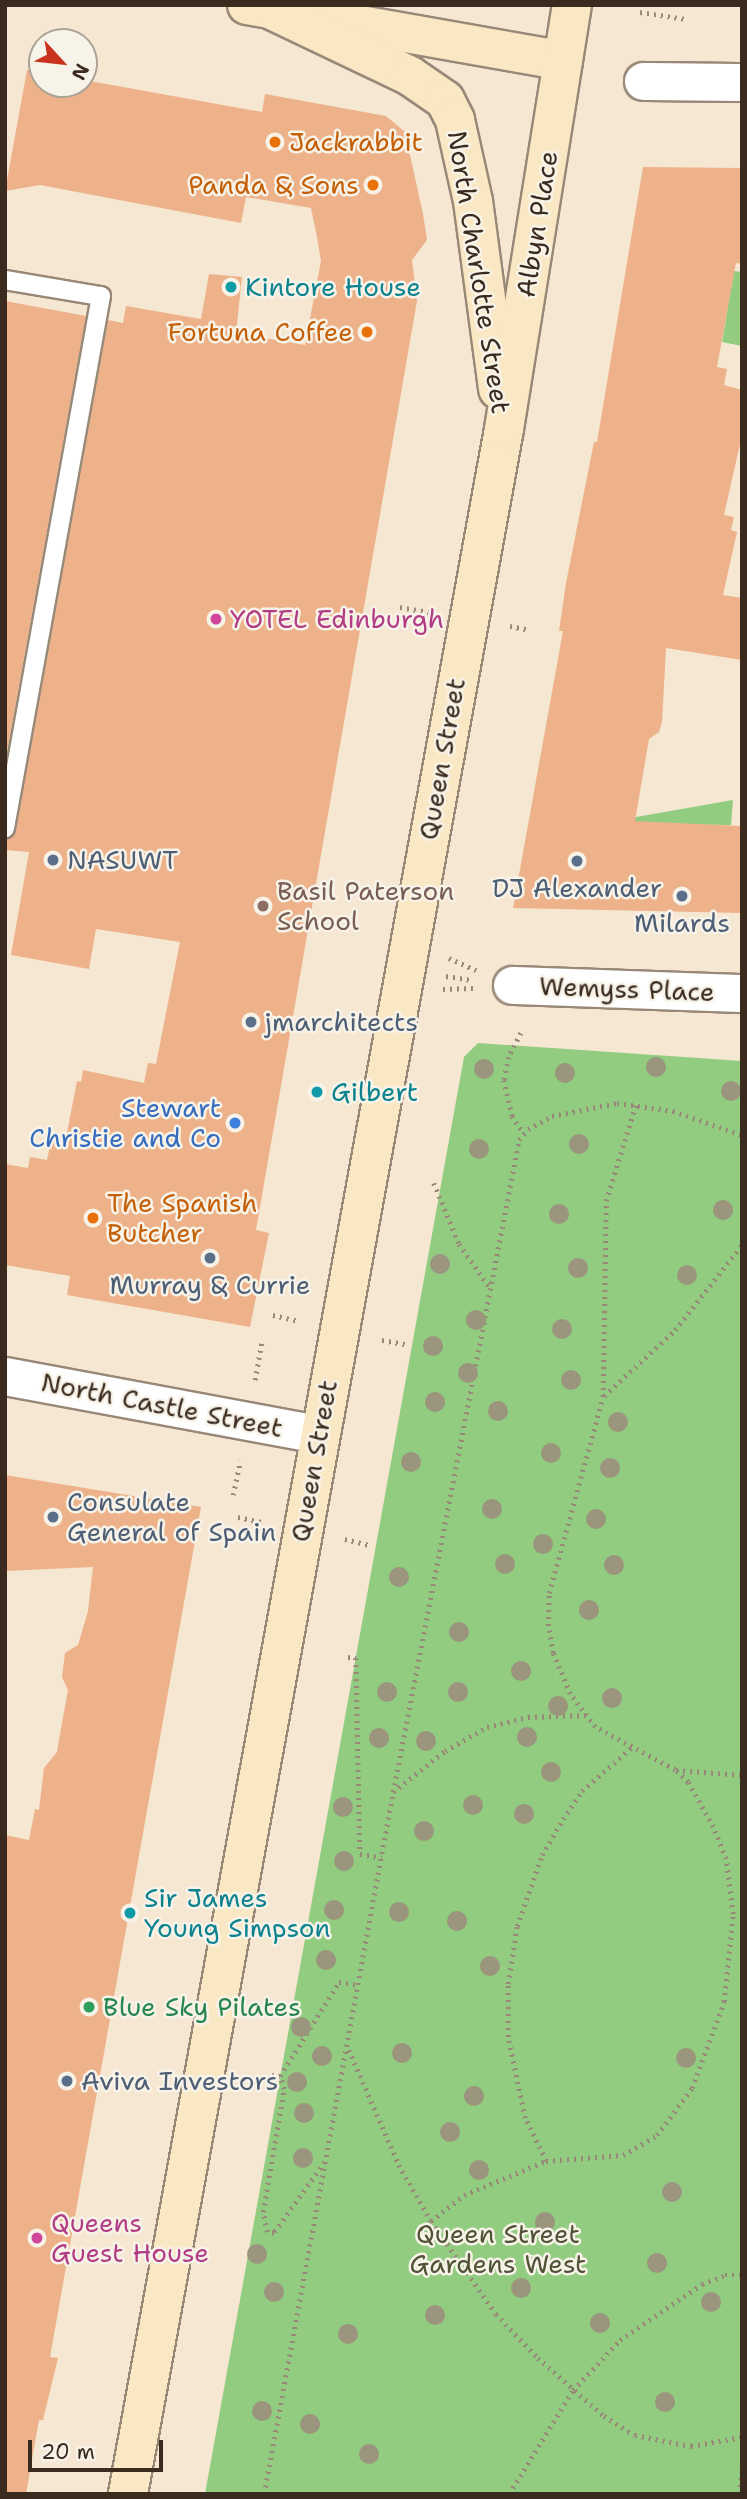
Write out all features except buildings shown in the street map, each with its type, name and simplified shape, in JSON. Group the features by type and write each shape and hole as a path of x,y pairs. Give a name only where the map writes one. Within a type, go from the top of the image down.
{"street":[{"name":"Albyn Place","path":"503,429 572,5"},
{"name":"North Charlotte Street","path":"261,8 563,61"},
{"name":"North Charlotte Street","path":"261,8 410,76 445,100 455,121 473,201 503,429"},
{"path":"642,81 742,82"},
{"name":"Queen Street","path":"128,2494 318,1434 503,429"},
{"name":"Wemyss Place","path":"512,985 742,993"},
{"name":"North Castle Street","path":"5,1376 318,1434"}],"lane":[{"path":"5,280 101,296 5,828"}],"path":[{"path":"640,12 686,19"},
{"path":"404,967 512,985"},
{"path":"404,967 512,985"},
{"path":"404,967 512,985"},
{"path":"264,2494 349,2049 393,1792 491,1288 524,1133 512,1116 504,1080 509,1057 521,1033"},
{"path":"524,1133 572,1109 636,1104 685,1115 742,1135"},
{"path":"431,2221 464,2195 546,2161 623,2155 657,2135 692,2088 717,2030 733,1942 728,1868 700,1801 675,1770 595,1727 570,1694 553,1654 549,1592 603,1397 607,1201 636,1104"},
{"path":"434,1183 459,1244 491,1288"},
{"path":"603,1397 675,1330 742,1245"},
{"path":"348,1657 356,1658 360,1854 382,1858"},
{"path":"393,1792 445,1751 487,1727 528,1717 586,1715"},
{"path":"546,2161 525,2118 510,2046 508,1983 517,1926 542,1855 563,1819 582,1791 632,1747"},
{"path":"675,1770 742,1775"},
{"path":"328,2158 269,2234 263,2212 284,2089 280,2076 339,1982 359,1985"},
{"path":"349,2049 399,2165 431,2221 496,2314 573,2390 604,2416 645,2439 691,2446 742,2437"},
{"path":"272,2075 280,2076"},
{"path":"509,2494 573,2390 620,2340 663,2308 716,2278 742,2275"},
{"path":"739,2494 742,2470"}],"green space":[{"path":"734,271 742,272 742,346 722,342"},
{"path":"733,800 731,825 632,824 636,817"},
{"name":"Queen Street Gardens West","path":"478,1043 742,1061 742,2494 205,2494 464,1057"}],"place":[{"name":"Jackrabbit","path":"275,142"},
{"name":"Panda & Sons","path":"373,185"},
{"name":"Kintore House","path":"231,287"},
{"name":"Fortuna Coffee","path":"367,332"},
{"name":"YOTEL Edinburgh","path":"216,619"},
{"name":"NASUWT","path":"53,860"},
{"name":"DJ Alexander","path":"577,861"},
{"name":"Milards","path":"682,896"},
{"name":"Basil Paterson School","path":"263,906"},
{"name":"jmarchitects","path":"251,1022"},
{"name":"Gilbert","path":"317,1092"},
{"name":"Stewart Christie and Co","path":"235,1123"},
{"name":"The Spanish Butcher","path":"93,1218"},
{"name":"Murray & Currie","path":"210,1258"},
{"name":"Consulate General of Spain","path":"53,1517"},
{"name":"Sir James Young Simpson","path":"130,1913"},
{"name":"Blue Sky Pilates","path":"89,2007"},
{"name":"Aviva Investors","path":"67,2081"},
{"name":"Queens Guest House","path":"37,2238"}]}
